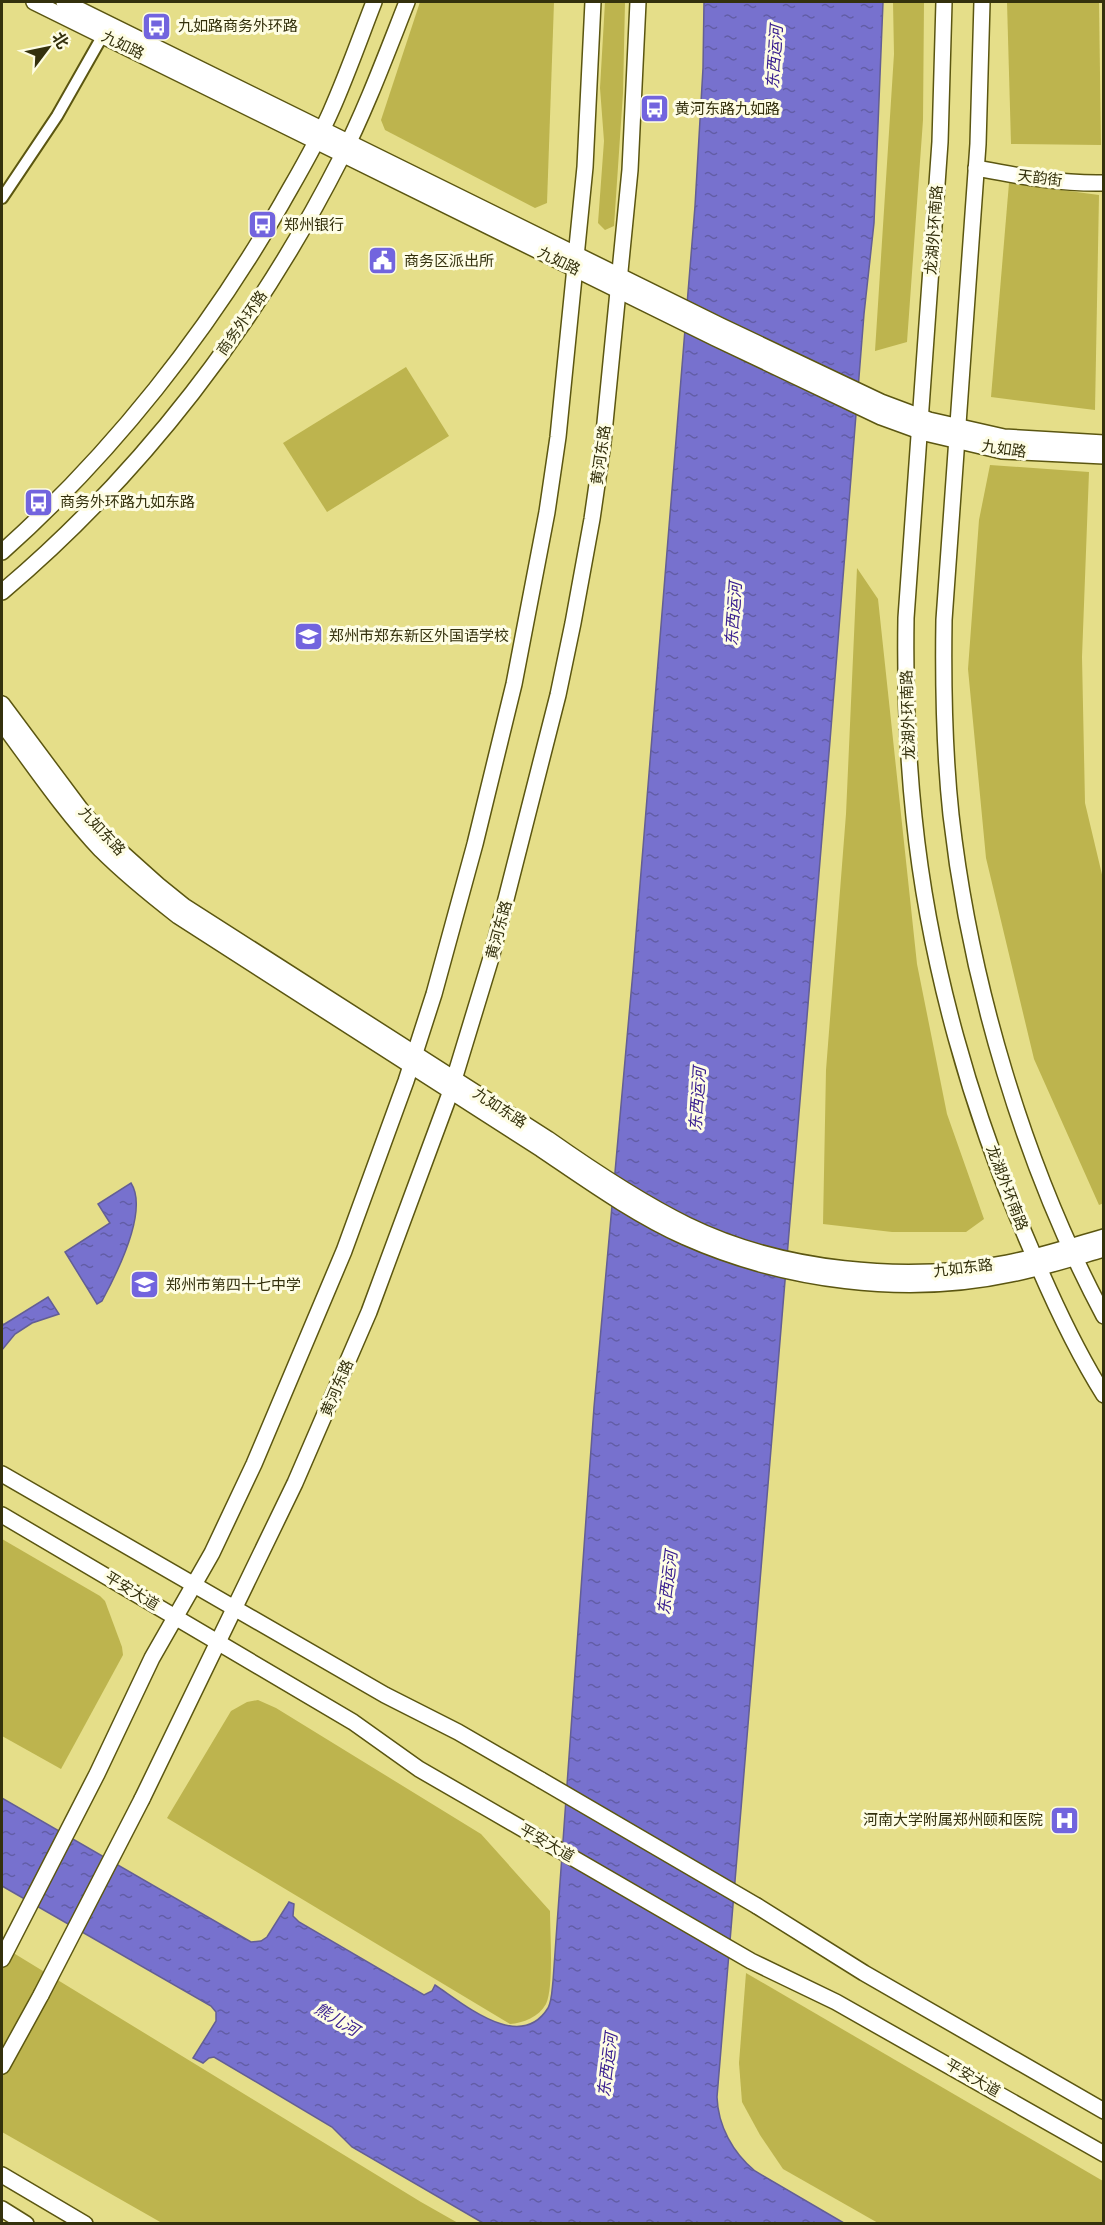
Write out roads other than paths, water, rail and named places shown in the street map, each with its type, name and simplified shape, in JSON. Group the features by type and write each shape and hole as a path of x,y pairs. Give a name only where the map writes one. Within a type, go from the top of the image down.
{"main road":[{"name":"九如路","path":"34,2 103,36 319,134"},
{"name":"九如路","path":"64,2 346,148 881,410 1002,451 1104,456"},
{"name":"商务外环路","path":"2,552 73,482 140,407 210,318 264,234 319,134 374,2"},
{"name":"商务外环路","path":"2,592 96,503 164,427 235,336 284,260 346,148 407,2"},
{"path":"2,1959 97,1774 152,1658 212,1553 250,1473 344,1251 413,1060 448,946 475,844 529,614 558,437 585,167 593,2"},
{"name":"黄河东路","path":"2,2066 142,1799 291,1492 365,1322 452,1085 480,998 518,856 571,633 603,443 630,170 638,2"},
{"name":"龙湖外环南路","path":"944,2 940,142 906,618 905,691 910,773 919,854 940,969 958,1044 997,1166 1055,1305 1104,1395"},
{"path":"982,2 976,168 944,620 943,690 948,771 956,849 976,961 1000,1055 1032,1153 1073,1252 1104,1316"},
{"name":"天韵街","path":"976,168 1031,178 1104,183"},
{"name":"九如路","path":"957,434 1104,442"},
{"name":"九如东路","path":"2,704 84,813 110,842 158,885 184,906 413,1060"},
{"name":"九如东路","path":"2,723 75,821 129,876 178,916 413,1060 590,1176 660,1211 700,1230 760,1253 816,1269 932,1273 1008,1263 1036,1262 1073,1252 1104,1249"},
{"name":"九如东路","path":"1073,1252 1104,1237"},
{"path":"2,1474 385,1695 458,1732 757,1906 864,1973 1104,2111"},
{"name":"平安大道","path":"2,1515 353,1722 419,1769 539,1839 751,1961 836,2002 1104,2154"},
{"path":"2,2175 85,2223"},
{"path":"2,2209 26,2223"}],"street":[{"path":"2,198 57,116 103,36"}],"water":[{"path":"704,2 883,2 874,223 864,314 717,2097 720,2118 728,2138 747,2164 755,2171 844,2223 483,2223 352,2147 332,2127 214,2057 203,2063 193,2058 216,2021 216,2012 211,2006 2,1886 2,1798 251,1942 261,1941 267,1937 289,1902 294,1904 293,1916 299,1922 424,1995 432,1991 435,1985 476,2012 508,2026 523,2026 536,2021 548,2008 553,1981 594,1407 633,971 695,206 703,68"},
{"path":"131,1183 136,1210 133,1226 115,1276 102,1301 97,1304 65,1252 110,1223 98,1204"},
{"path":"48,1297 59,1314 32,1323 15,1334 2,1350 2,1322 3,1325"}],"place":[{"name":"九如路商务外环路","path":"157,26"},
{"name":"黄河东路九如路","path":"654,109"},
{"name":"郑州银行","path":"263,225"},
{"name":"商务区派出所","path":"383,261"},
{"name":"商务外环路九如东路","path":"39,502"},
{"name":"郑州市郑东新区外国语学校","path":"308,636"},
{"name":"郑州市第四十七中学","path":"145,1285"},
{"name":"河南大学附属郑州颐和医院","path":"1064,1820"}],"water label":[{"name":"东西运河","path":"774,57"},
{"name":"东西运河","path":"733,614"},
{"name":"东西运河","path":"697,1099"},
{"name":"东西运河","path":"667,1583"},
{"name":"熊儿河","path":"337,2019"},
{"name":"东西运河","path":"607,2065"}]}
